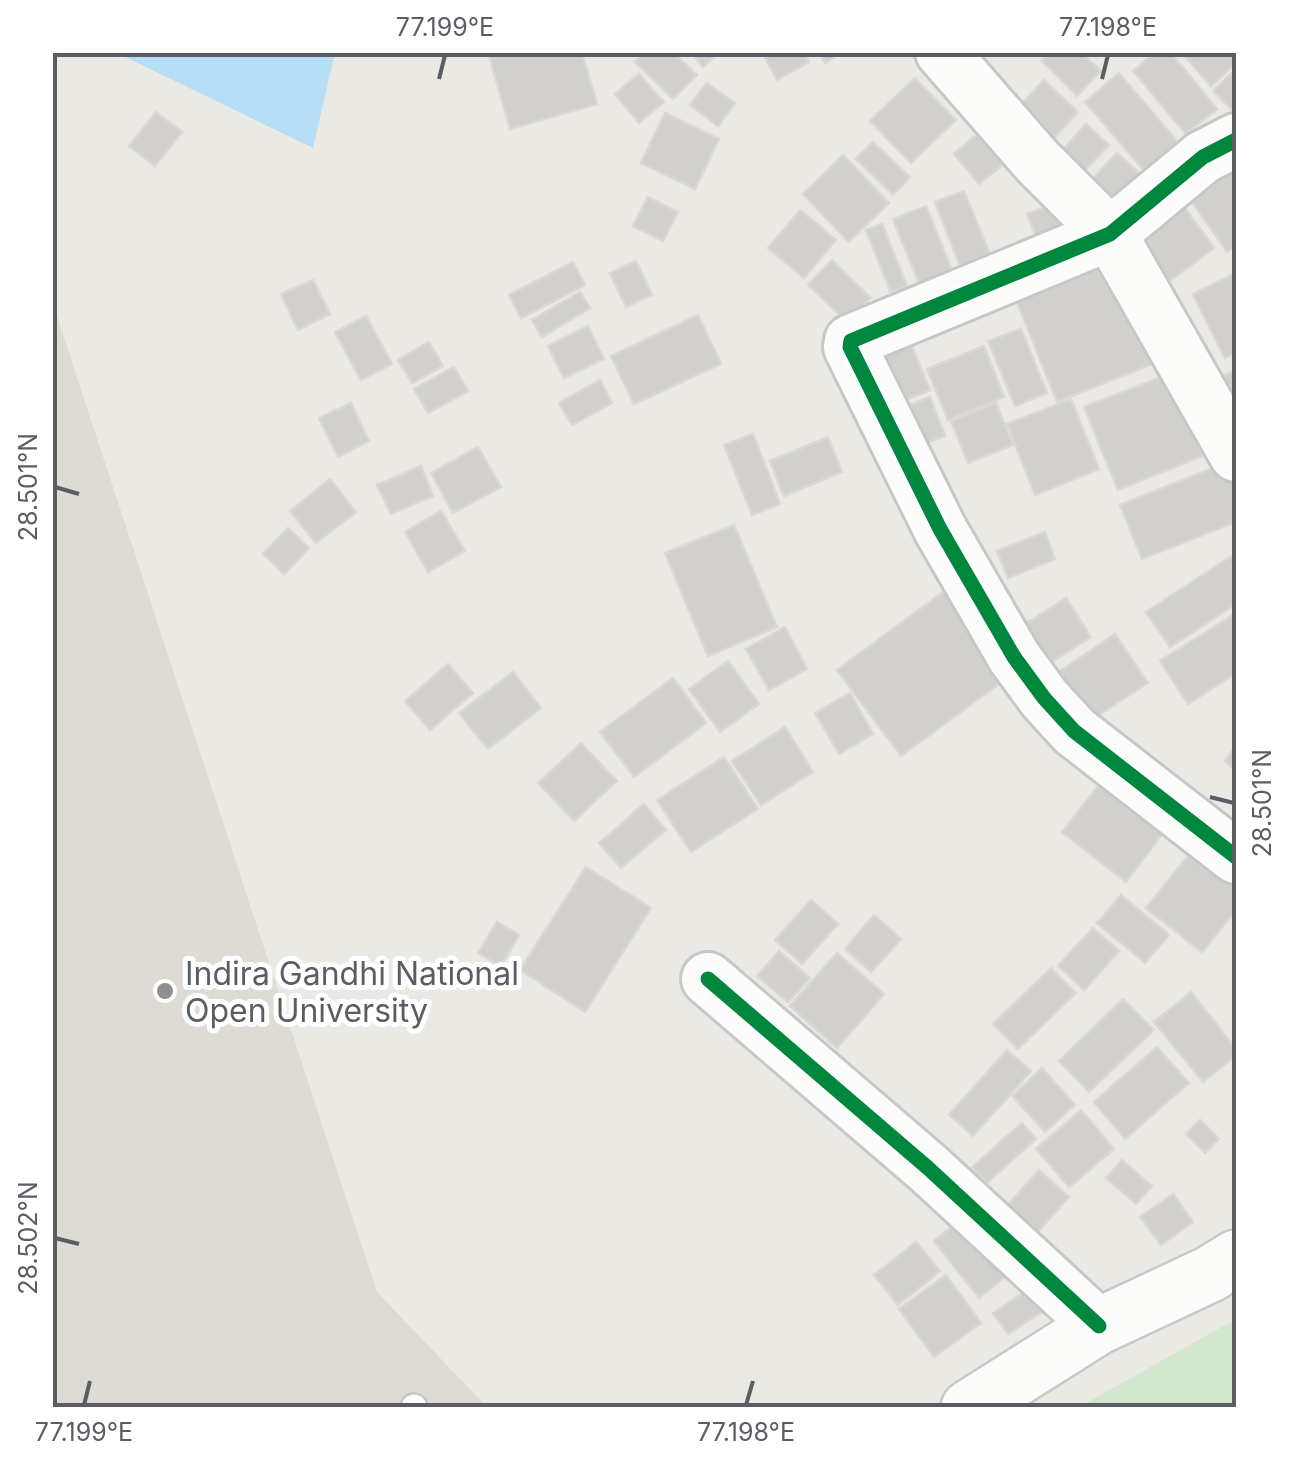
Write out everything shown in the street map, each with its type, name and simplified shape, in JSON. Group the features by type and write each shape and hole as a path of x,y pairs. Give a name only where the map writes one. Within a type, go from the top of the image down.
{"street":[{"path":"942,52 1037,162 1110,234 1236,455"},
{"path":"1236,140 1203,157 1110,234 852,341 850,352 940,528 1014,657 1044,698 1074,731 1236,857"},
{"path":"708,979 928,1168 1099,1326"},
{"path":"969,1408 1099,1326 1236,1258"}],"shaded area":[{"name":"Indira Gandhi National Open University","path":"52,301 377,1292 487,1407 53,1407"}],"green space":[{"path":"1236,1319 1236,1407 1079,1407"}],"water":[{"path":"117,53 335,53 313,148"}],"building":[{"path":"488,52 582,52 597,104 510,129"},
{"path":"645,52 673,52 697,75 673,99 635,62"},
{"path":"691,52 720,52 703,67"},
{"path":"762,52 804,52 809,62 777,80"},
{"path":"819,52 842,52 825,63"},
{"path":"1050,52 1081,52 1101,71 1077,96 1042,61"},
{"path":"1155,52 1170,52 1217,109 1186,134 1133,71"},
{"path":"1236,52 1236,63 1211,86 1182,53"},
{"path":"1236,69 1236,114 1213,91"},
{"path":"1119,73 1194,161 1160,189 1085,102"},
{"path":"639,74 664,102 639,123 615,94"},
{"path":"915,78 956,120 911,163 870,121"},
{"path":"1044,80 1078,112 1039,154 1005,122"},
{"path":"707,83 735,103 718,126 690,105"},
{"path":"156,112 182,132 155,166 129,146"},
{"path":"665,113 719,139 695,189 641,163"},
{"path":"1086,124 1109,145 1070,186 1048,166"},
{"path":"979,133 1005,163 979,184 954,154"},
{"path":"873,142 910,177 893,195 856,159"},
{"path":"1236,148 1236,246 1227,252 1181,186"},
{"path":"1117,153 1150,183 1108,227 1076,197"},
{"path":"843,155 889,203 849,242 803,194"},
{"path":"964,191 994,264 964,276 935,202"},
{"path":"648,197 678,212 663,241 633,226"},
{"path":"1065,200 1079,237 1042,251 1027,214"},
{"path":"1179,200 1214,248 1167,283 1131,236"},
{"path":"926,206 954,275 921,288 893,219"},
{"path":"800,210 836,240 804,278 768,248"},
{"path":"882,224 907,286 891,293 866,230"},
{"path":"1114,246 1160,361 1057,402 1011,287"},
{"path":"832,260 871,298 847,322 808,285"},
{"path":"636,261 652,295 626,307 610,273"},
{"path":"573,262 585,285 521,318 509,295"},
{"path":"1234,274 1236,352 1225,358 1193,294"},
{"path":"313,280 330,314 298,330 281,294"},
{"path":"580,292 590,308 542,337 532,320"},
{"path":"698,315 721,364 634,404 611,356"},
{"path":"366,316 392,364 361,380 335,332"},
{"path":"588,326 604,359 564,378 548,346"},
{"path":"904,327 930,390 883,409 859,343"},
{"path":"1021,329 1047,393 1015,406 988,341"},
{"path":"429,342 443,366 412,383 398,360"},
{"path":"984,346 1004,397 948,420 927,369"},
{"path":"454,367 468,391 428,413 414,389"},
{"path":"1236,369 1236,405 1220,379"},
{"path":"1177,371 1210,453 1118,490 1084,407"},
{"path":"600,380 612,403 572,425 559,403"},
{"path":"930,397 945,436 905,451 890,413"},
{"path":"1071,399 1099,469 1035,495 1007,424"},
{"path":"351,403 369,441 338,457 319,418"},
{"path":"996,403 1013,445 968,463 951,421"},
{"path":"753,434 780,504 752,515 724,445"},
{"path":"828,437 842,472 784,496 770,461"},
{"path":"478,447 501,487 453,513 431,473"},
{"path":"1225,463 1236,490 1236,522 1142,559 1120,505"},
{"path":"421,466 433,496 391,514 377,485"},
{"path":"330,479 356,512 316,543 290,511"},
{"path":"441,511 465,551 428,572 405,532"},
{"path":"734,525 777,627 708,656 665,553"},
{"path":"288,528 309,548 284,574 263,554"},
{"path":"1045,532 1055,559 1008,578 997,551"},
{"path":"1236,553 1236,604 1170,647 1146,612"},
{"path":"954,584 1018,670 901,756 837,670"},
{"path":"1066,598 1091,637 1033,674 1008,635"},
{"path":"1236,613 1236,673 1188,704 1160,661"},
{"path":"785,627 807,669 769,690 746,649"},
{"path":"1115,634 1148,683 1077,729 1045,681"},
{"path":"728,661 759,704 720,732 689,689"},
{"path":"448,664 473,693 430,730 405,701"},
{"path":"513,672 541,708 488,749 459,713"},
{"path":"673,678 706,723 634,777 600,732"},
{"path":"850,693 873,734 839,754 815,713"},
{"path":"785,727 813,772 761,805 732,761"},
{"path":"581,743 617,781 574,821 538,783"},
{"path":"1236,746 1236,771 1225,761"},
{"path":"724,757 758,809 691,852 657,800"},
{"path":"1103,780 1166,829 1126,882 1062,832"},
{"path":"644,804 666,830 621,868 599,843"},
{"path":"1200,841 1236,870 1236,910 1202,952 1146,908"},
{"path":"586,867 651,908 585,1012 520,970"},
{"path":"1121,895 1169,935 1145,963 1097,923"},
{"path":"811,900 838,924 802,964 775,940"},
{"path":"874,915 901,939 871,972 845,949"},
{"path":"497,922 519,935 501,966 478,953"},
{"path":"1093,928 1119,951 1084,990 1058,966"},
{"path":"779,951 810,978 788,1002 757,976"},
{"path":"837,953 884,994 837,1048 790,1006"},
{"path":"1051,968 1076,993 1018,1049 993,1024"},
{"path":"1191,992 1236,1049 1236,1055 1203,1082 1154,1022"},
{"path":"1123,999 1154,1030 1089,1092 1059,1061"},
{"path":"1157,1047 1189,1083 1125,1139 1094,1102"},
{"path":"1007,1050 1031,1071 973,1136 949,1115"},
{"path":"1042,1068 1075,1105 1045,1132 1012,1096"},
{"path":"1081,1110 1114,1149 1069,1187 1036,1149"},
{"path":"1200,1120 1219,1139 1205,1153 1186,1134"},
{"path":"1022,1123 1036,1139 987,1183 972,1167"},
{"path":"1122,1160 1152,1186 1136,1204 1106,1178"},
{"path":"1039,1170 1069,1197 1035,1235 1005,1208"},
{"path":"1173,1194 1193,1222 1161,1245 1140,1217"},
{"path":"970,1212 1016,1268 979,1298 934,1241"},
{"path":"916,1242 940,1271 898,1305 874,1275"},
{"path":"946,1275 981,1323 934,1357 899,1309"},
{"path":"1027,1290 1042,1312 1008,1334 993,1313"}],"cycle path":[{"path":"1236,140 1203,157 1110,234 851,341 850,347 940,529 1014,657 1044,698 1074,731 1236,857"},
{"path":"708,979 928,1168 1099,1326"}],"place":[{"name":"Indira Gandhi National Open University","path":"165,991"}]}
